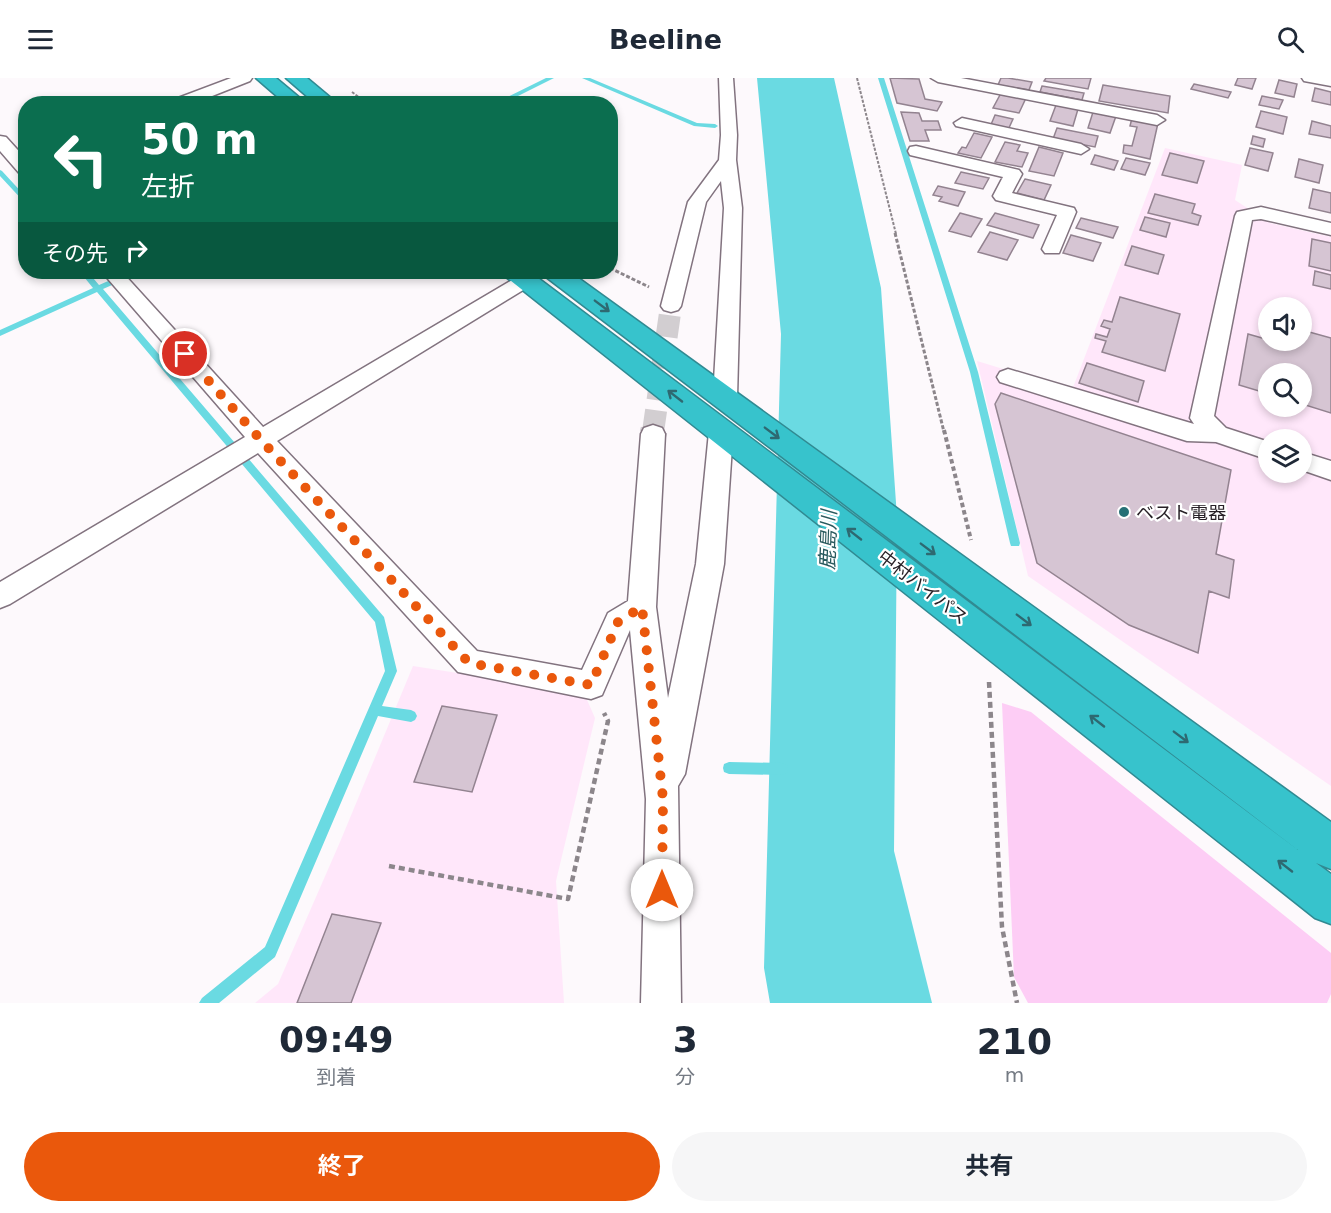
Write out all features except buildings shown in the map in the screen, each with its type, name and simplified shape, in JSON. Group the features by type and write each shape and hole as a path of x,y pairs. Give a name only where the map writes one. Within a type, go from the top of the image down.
{"highway":[{"path":"265,78 288,96"},
{"path":"295,78 319,96"},
{"name":"中村バイパス","path":"524,279 1331,902"},
{"name":"中村バイパス","path":"564,279 1331,848"}],"street":[{"path":"197,96 245,78"},
{"path":"725,398 733,208 727,160 729,135 726,78"},
{"path":"938,78 1157,120"},
{"path":"1309,78 1331,82"},
{"path":"944,158 982,86"},
{"path":"962,123 1081,149"},
{"path":"0,141 18,158"},
{"path":"916,151 1013,174 1002,196 1067,212 1052,249"},
{"path":"672,303 697,202 727,160"},
{"path":"0,168 18,164"},
{"path":"1217,434 1202,418 1244,216 1261,213 1331,229"},
{"path":"119,279 260,439 469,663 591,685 618,622 642,607"},
{"path":"0,596 260,439 515,279"},
{"path":"1008,377 1187,432 1217,434 1258,447"},
{"path":"663,799 710,564 722,432"},
{"path":"653,434 642,607 663,799 661,1003"},
{"path":"1312,465 1331,471"}],"path":[{"path":"857,78 972,545 978,586"},
{"path":"618,273 672,303"},
{"path":"984,634 990,686 1002,927 1017,1003"},
{"path":"389,866 568,899 608,721 591,685"}],"shaded area":[{"path":"1165,148 1242,165 1235,200 1270,223 1331,237 1331,786 1028,576 977,361 1072,390"},
{"path":"413,666 584,693 595,718 556,881 564,1003 255,1003 278,984"},
{"path":"1002,703 1031,712 1331,953 1331,994 1327,1003 1028,1003 1014,977"}],"water":[{"name":"鹿島川","path":"757,78 834,78 881,288 897,517 894,851 932,1003 770,1003 764,968 781,334"}],"waterway":[{"path":"513,96 551,78"},
{"path":"585,78 696,125 715,126"},
{"path":"881,78 974,372 1015,543"},
{"path":"0,172 18,193"},
{"path":"90,279 98,288"},
{"path":"98,288 119,279"},
{"path":"0,333 98,288"},
{"path":"98,288 380,620 391,671 374,710"},
{"path":"207,1003 270,952 374,710"},
{"path":"374,710 411,716"},
{"path":"729,768 782,769"}],"tunnel":[{"path":"653,432 671,306"},
{"path":"653,434 654,430"}],"place":[{"name":"ベスト電器","path":"1124,512"}],"route":[{"path":"185,354 260,439 469,663 591,685 618,622 642,607 663,799 662,890"}]}
